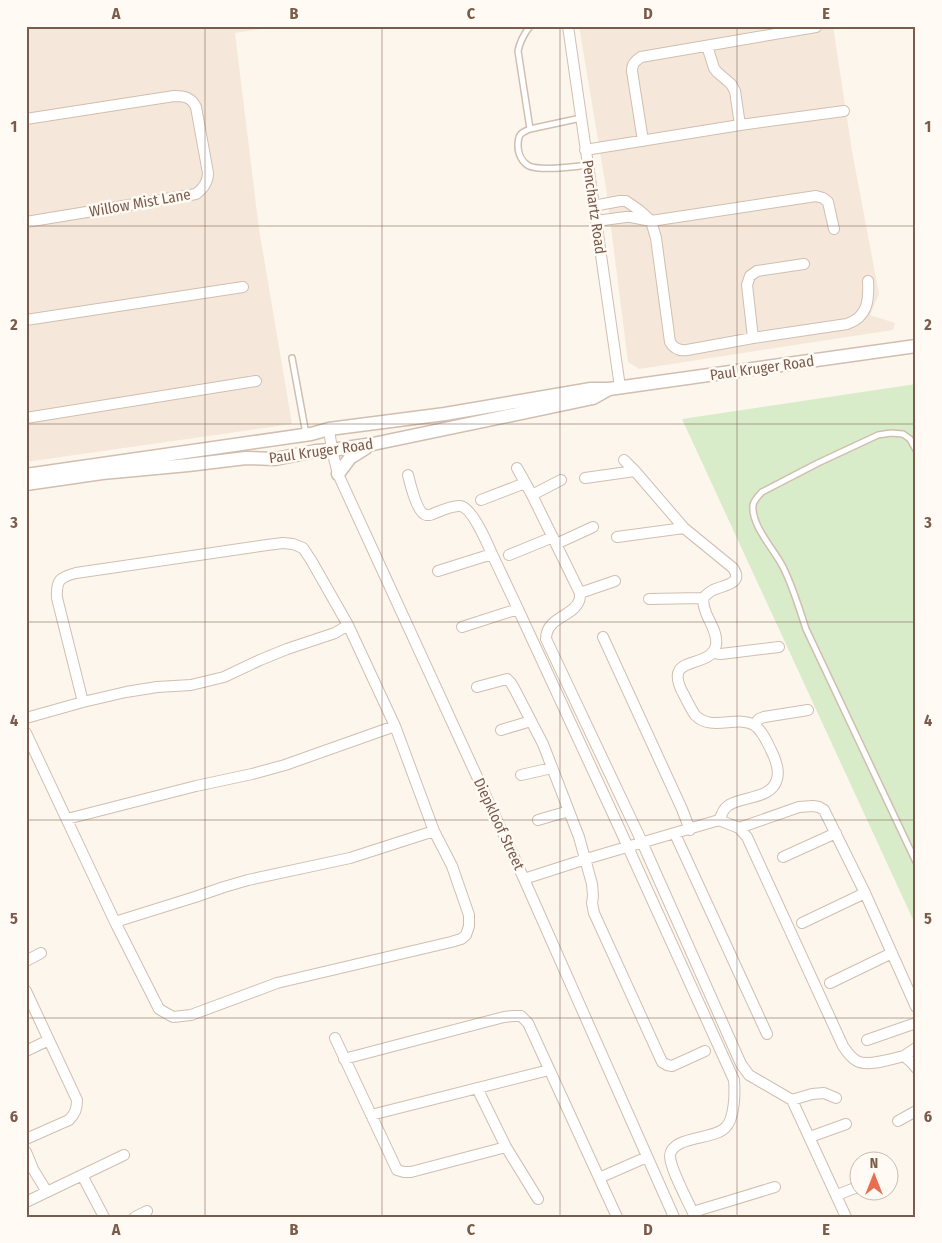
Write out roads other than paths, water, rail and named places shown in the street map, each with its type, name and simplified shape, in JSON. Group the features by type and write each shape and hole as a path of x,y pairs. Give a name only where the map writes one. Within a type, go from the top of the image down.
{"street":[{"name":"Penchartz Road","path":"568,26 596,222 615,388"},
{"path":"643,141 632,71 635,61 641,57 816,27"},
{"path":"707,46 714,68 735,90 740,125"},
{"name":"Willow Mist Lane","path":"26,119 183,96 193,101 196,107 208,173 206,184 196,194 26,222"},
{"path":"585,150 740,125 844,111"},
{"path":"596,222 626,217 651,221 820,197 828,202 834,229"},
{"path":"593,206 620,200 626,201 640,210 651,221 656,238 670,342 678,350 682,351 855,322 867,306 869,296 868,281"},
{"path":"753,338 747,285 750,276 757,271 804,264"},
{"path":"26,320 243,287"},
{"name":"Paul Kruger Road","path":"26,474 306,435 329,429 445,414 592,389 615,388 916,346"},
{"path":"26,418 256,381"},
{"name":"Paul Kruger Road","path":"26,484 102,473 246,458 275,459 316,450 332,450 373,444 593,398 615,388"},
{"name":"Diepkloof Street","path":"329,429 338,474 524,879 674,1217"},
{"path":"338,474 350,458 373,444"},
{"path":"624,460 636,471 684,528 733,568 737,577 735,580 712,591 703,598 649,599"},
{"path":"516,468 532,495 580,593 579,602 549,626 546,638 642,842 741,1064 749,1075 792,1100 846,1217"},
{"path":"585,478 636,471"},
{"path":"408,475 414,495 423,514 430,515 461,506 465,507 475,520 518,609 734,1080 735,1096 732,1115 726,1128 711,1136 681,1143 673,1148 670,1156 672,1167 694,1214 775,1187"},
{"path":"532,495 561,480"},
{"path":"481,500 525,483"},
{"path":"509,555 593,527"},
{"path":"616,536 684,528"},
{"path":"26,732 115,922 159,1009 173,1017 191,1014 277,983 451,942 461,939 466,935 469,926 468,915 452,866 434,831 395,726 348,625 312,560 303,548 293,544 267,544 76,573 62,578 56,589 57,598 84,702"},
{"path":"438,570 492,554"},
{"path":"580,593 616,581"},
{"path":"703,598 706,614 715,635 716,645 713,653 707,657 681,668 677,675 677,680 682,692 695,714 704,720 713,723 746,722 754,725 762,733 778,768 778,778 774,787 766,793 728,805 719,820"},
{"path":"462,627 518,609"},
{"path":"26,718 126,692 156,687 192,685 224,677 287,649 335,633 348,625"},
{"path":"603,637 690,830"},
{"path":"713,653 721,654 779,646"},
{"path":"477,687 504,679 509,681 516,690 543,744 570,811 586,859 592,884 594,912 662,1062 672,1066 705,1051"},
{"path":"754,725 764,717 808,710"},
{"path":"501,730 531,721"},
{"path":"67,819 285,765 395,726"},
{"path":"521,775 552,768"},
{"path":"739,828 799,807 813,806 824,810 865,893 916,1007"},
{"path":"538,820 570,811"},
{"path":"524,879 719,820 739,828 747,837 843,1046 850,1057 859,1063 870,1063 904,1056 916,1048"},
{"path":"115,922 232,885 350,858 434,831"},
{"path":"783,857 836,833"},
{"path":"675,834 767,1034"},
{"path":"802,923 865,893"},
{"path":"26,961 41,953"},
{"path":"830,983 892,953"},
{"path":"26,991 77,1100 74,1115 69,1120 26,1139"},
{"path":"344,1059 504,1017 521,1016 528,1023 617,1217"},
{"path":"868,1040 916,1023"},
{"path":"335,1038 397,1170 411,1172 506,1148"},
{"path":"26,1051 49,1040"},
{"path":"904,1056 916,1068"},
{"path":"371,1115 549,1070"},
{"path":"477,1088 506,1148 538,1200"},
{"path":"792,1100 812,1094 824,1093 836,1098"},
{"path":"898,1121 916,1111"},
{"path":"810,1138 846,1124"},
{"path":"26,1152 33,1169 47,1192"},
{"path":"26,1202 124,1155"},
{"path":"599,1178 647,1157"},
{"path":"82,1175 104,1217"},
{"path":"837,1195 850,1190"},
{"path":"135,1217 147,1211"}],"lane":[{"path":"530,26 524,33 518,51 530,129"},
{"path":"581,118 522,132 519,136 519,153 526,164 531,167 588,165"},
{"path":"292,358 306,435"},
{"path":"916,450 910,439 903,434 891,432 878,435 762,492 753,505 755,522 783,567 806,629 916,862"}]}
